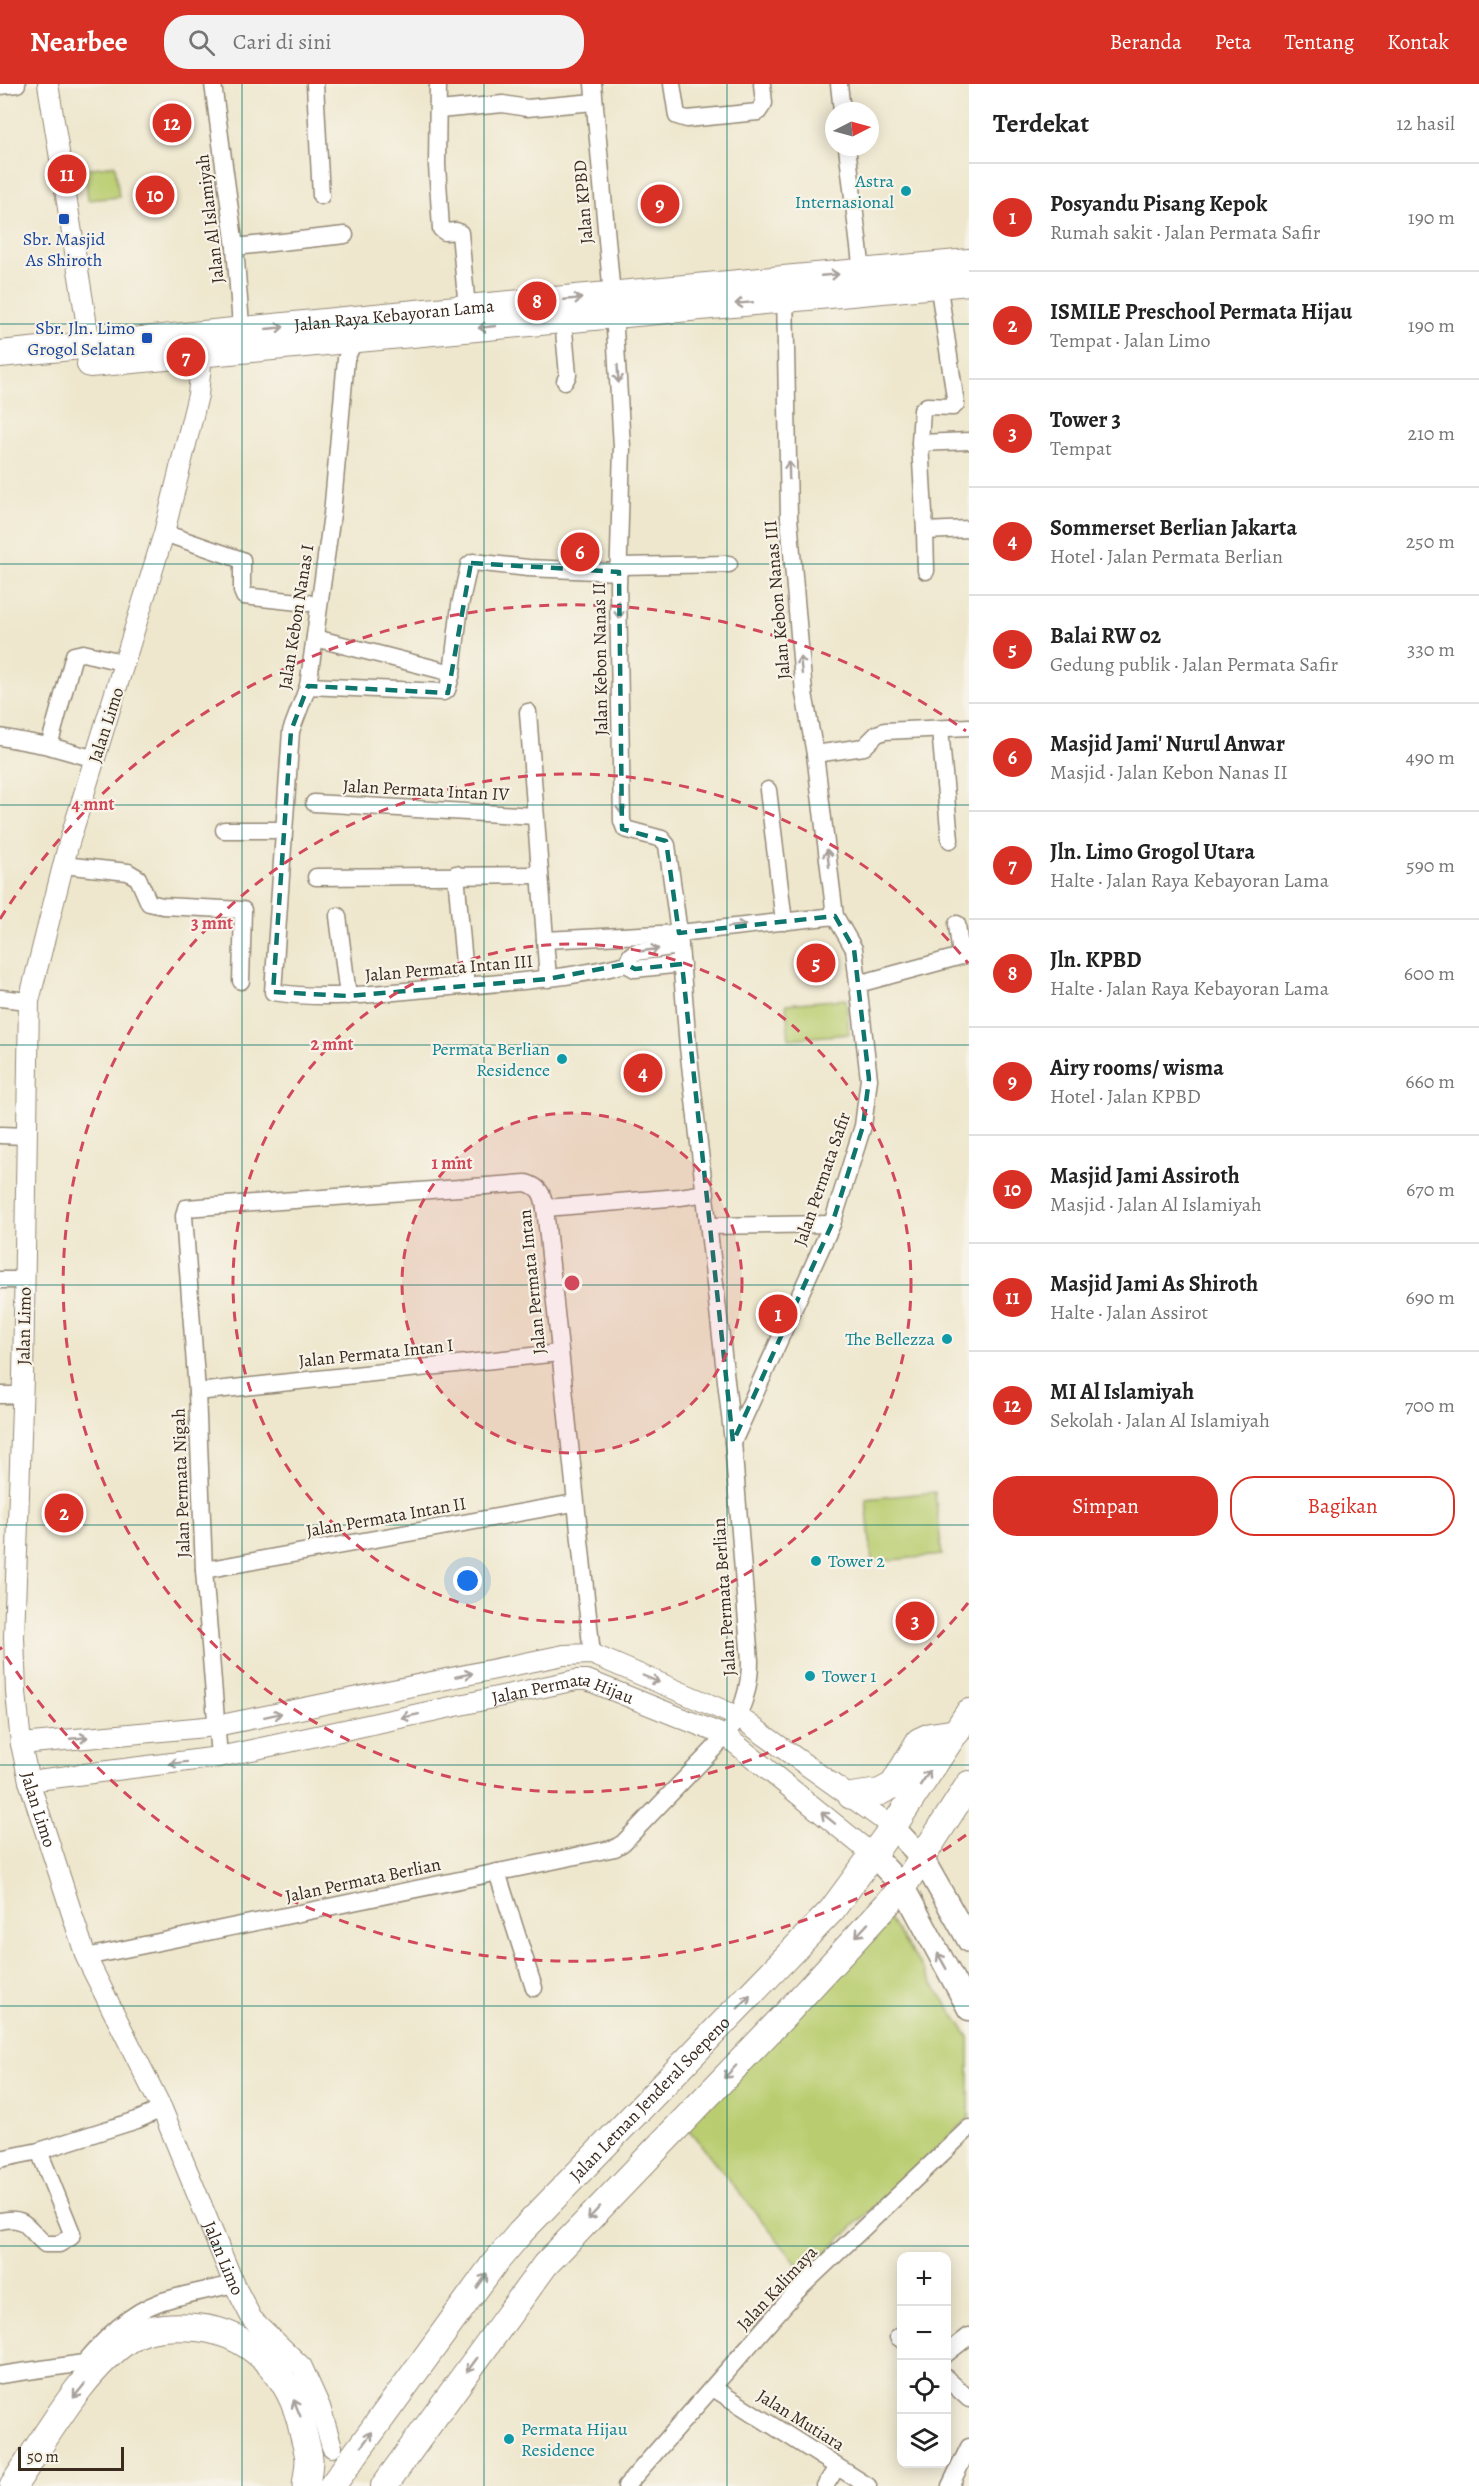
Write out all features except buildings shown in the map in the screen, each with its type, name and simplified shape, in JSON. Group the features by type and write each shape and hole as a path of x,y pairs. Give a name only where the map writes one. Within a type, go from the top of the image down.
{"highway":[{"path":"13,2486 72,2399 95,2371 122,2344 135,2335 181,2326 202,2327 230,2336 258,2351 272,2365 284,2381 299,2412 309,2458 306,2486"}],"main road":[{"name":"Jalan Raya Kebayoran Lama","path":"937,275 969,262"},
{"name":"Jalan Raya Kebayoran Lama","path":"351,330 467,308 613,306 937,275 969,282"},
{"name":"Jalan Raya Kebayoran Lama","path":"0,372 92,355 351,330 563,320 613,306"},
{"name":"Jalan Raya Kebayoran Lama","path":"0,354 92,355"},
{"path":"851,1796 880,1792 893,1785 919,1741 963,1722"},
{"name":"Jalan Letnan Jenderal Soepeno","path":"332,2486 493,2265 520,2233 824,1918 893,1827 963,1722"},
{"path":"384,2486 545,2265 785,2015 903,1887 969,1784"},
{"name":"Jalan Permata Hijau","path":"893,1827 922,1858 969,1941"},
{"name":"Jalan Permata Hijau","path":"873,1855 903,1887 969,2009"}],"street":[{"path":"0,86 17,84"},
{"path":"48,84 92,355"},
{"name":"Jalan Al Islamiyah","path":"213,84 235,247 242,341"},
{"path":"315,84 321,196"},
{"path":"438,84 437,165 441,229 445,232 459,231 467,308"},
{"name":"Jalan KPBD","path":"593,84 613,306"},
{"path":"672,84 677,117 687,119 758,112 764,103 762,84"},
{"path":"839,84 841,102"},
{"path":"439,110 503,104 527,108 594,102"},
{"path":"848,156 863,281"},
{"path":"235,247 345,235"},
{"path":"926,571 920,443 924,408 953,407 956,404 937,275"},
{"name":"Jalan Kebon Nanas III","path":"785,289 792,569 804,693 815,754 835,916"},
{"name":"Jalan Kebon Nanas II","path":"613,306 622,447 619,569 622,825 627,830 666,841 680,940"},
{"path":"563,320 568,375 565,381"},
{"name":"Jalan Kebon Nanas I","path":"273,992 291,731 308,686 332,514 346,359 351,348 351,330"},
{"name":"Jalan Limo","path":"202,344 198,395 164,533 63,865 29,1001 22,1395 7,1637 21,1743 29,1781 86,1957 162,2109 234,2284 252,2319 302,2367 320,2407 332,2447"},
{"path":"920,443 969,441"},
{"path":"925,531 969,529"},
{"path":"164,533 242,560 244,596 308,603"},
{"path":"308,686 443,692 449,686 452,673 460,605 471,563 619,569 729,564"},
{"path":"315,638 452,673"},
{"path":"50,746 74,655 83,653 126,663"},
{"name":"Jalan Permata Intan IV","path":"528,712 548,979"},
{"path":"815,754 864,747 877,734 885,731 969,727"},
{"path":"940,729 950,840"},
{"path":"0,736 50,746 95,759"},
{"path":"768,790 784,922"},
{"name":"Jalan Permata Intan IV","path":"314,803 536,816"},
{"path":"224,830 284,830"},
{"path":"63,865 128,873 138,878 149,903 162,906 243,910 241,981"},
{"path":"456,874 466,986"},
{"path":"316,877 540,875"},
{"path":"338,916 348,996"},
{"path":"545,940 680,940 784,922 835,916"},
{"name":"Jalan Permata Safir","path":"733,1442 832,1224 858,1145 867,1100 868,1079 854,949 835,916"},
{"path":"858,984 965,955 957,924"},
{"name":"Jalan Permata Intan III","path":"626,964 631,955 636,952 680,940"},
{"name":"Jalan Permata Berlian","path":"86,1957 608,1851 623,1844 726,1736 739,1717 750,1678 750,1661 733,1442 688,1047 680,940"},
{"name":"Jalan Permata Intan III","path":"273,992 301,997 348,996 548,979 626,964 635,969 682,964"},
{"path":"0,998 29,1001"},
{"path":"0,1136 26,1136"},
{"name":"Jalan Permata Intan","path":"186,1208 526,1184 534,1185 540,1190 545,1208 574,1503 592,1654"},
{"path":"545,1208 706,1193"},
{"name":"Jalan Permata Nigah","path":"186,1208 184,1216 197,1392 204,1570 219,1757"},
{"path":"709,1226 832,1224"},
{"path":"0,1280 24,1280"},
{"name":"Jalan Permata Intan I","path":"197,1392 559,1353"},
{"path":"0,1395 22,1395"},
{"name":"Jalan Permata Intan II","path":"204,1570 574,1503"},
{"name":"Jalan Permata Hijau","path":"21,1743 216,1726 564,1655 592,1654 739,1717 893,1827"},
{"name":"Jalan Permata Hijau","path":"29,1781 219,1757 576,1680 596,1682 726,1736 873,1855"},
{"path":"497,1872 534,1988"},
{"path":"0,2159 39,2151 137,2120 162,2109"},
{"name":"Jalan Kalimaya","path":"626,2486 796,2292 969,2128"},
{"path":"0,2221 19,2220 29,2226 45,2244 51,2245 71,2237 72,2233 39,2151"},
{"path":"0,2375 84,2363 112,2332 159,2302 234,2284"},
{"path":"951,2350 969,2336"},
{"path":"951,2383 969,2399"},
{"name":"Jalan Mutiara","path":"712,2388 868,2486"},
{"path":"950,2486 969,2447"},
{"path":"825,2486 837,2467"}],"highlighted area":[{"path":"471,563 619,572 622,829 666,841 679,933 835,916 854,949 869,1079 863,1126 832,1224 733,1442 682,964 635,969 626,964 548,979 348,996 273,992 291,731 308,686 448,693"}],"green space":[{"path":"115,165 119,197 88,200 85,169"},
{"path":"846,999 849,1034 789,1039 786,1004"},
{"path":"935,1492 942,1555 872,1562 866,1499"},
{"path":"887,1916 969,2037 969,2118 804,2273 685,2125"}],"place":[{"name":"MI Al Islamiyah","path":"172,123"},
{"name":"Masjid Jami As Shiroth","path":"67,174"},
{"name":"Astra Internasional","path":"906,191"},
{"name":"Masjid Jami Assiroth","path":"155,195"},
{"name":"Airy rooms/ wisma","path":"660,204"},
{"name":"Sbr. Masjid As Shiroth","path":"64,219"},
{"name":"Jln. KPBD","path":"537,301"},
{"name":"Sbr. Jln. Limo Grogol Selatan","path":"147,338"},
{"name":"Jln. Limo Grogol Utara","path":"186,357"},
{"name":"Masjid Jami' Nurul Anwar","path":"580,552"},
{"name":"Balai RW 02","path":"816,963"},
{"name":"Permata Berlian Residence","path":"562,1059"},
{"name":"Sommerset Berlian Jakarta","path":"643,1073"},
{"name":"Posyandu Pisang Kepok","path":"778,1314"},
{"name":"The Bellezza","path":"947,1339"},
{"name":"ISMILE Preschool Permata Hijau","path":"64,1513"},
{"name":"Tower 2","path":"816,1561"},
{"name":"Tower 3","path":"915,1621"},
{"name":"Tower 1","path":"810,1676"},
{"name":"Permata Hijau Residence","path":"509,2439"}]}
